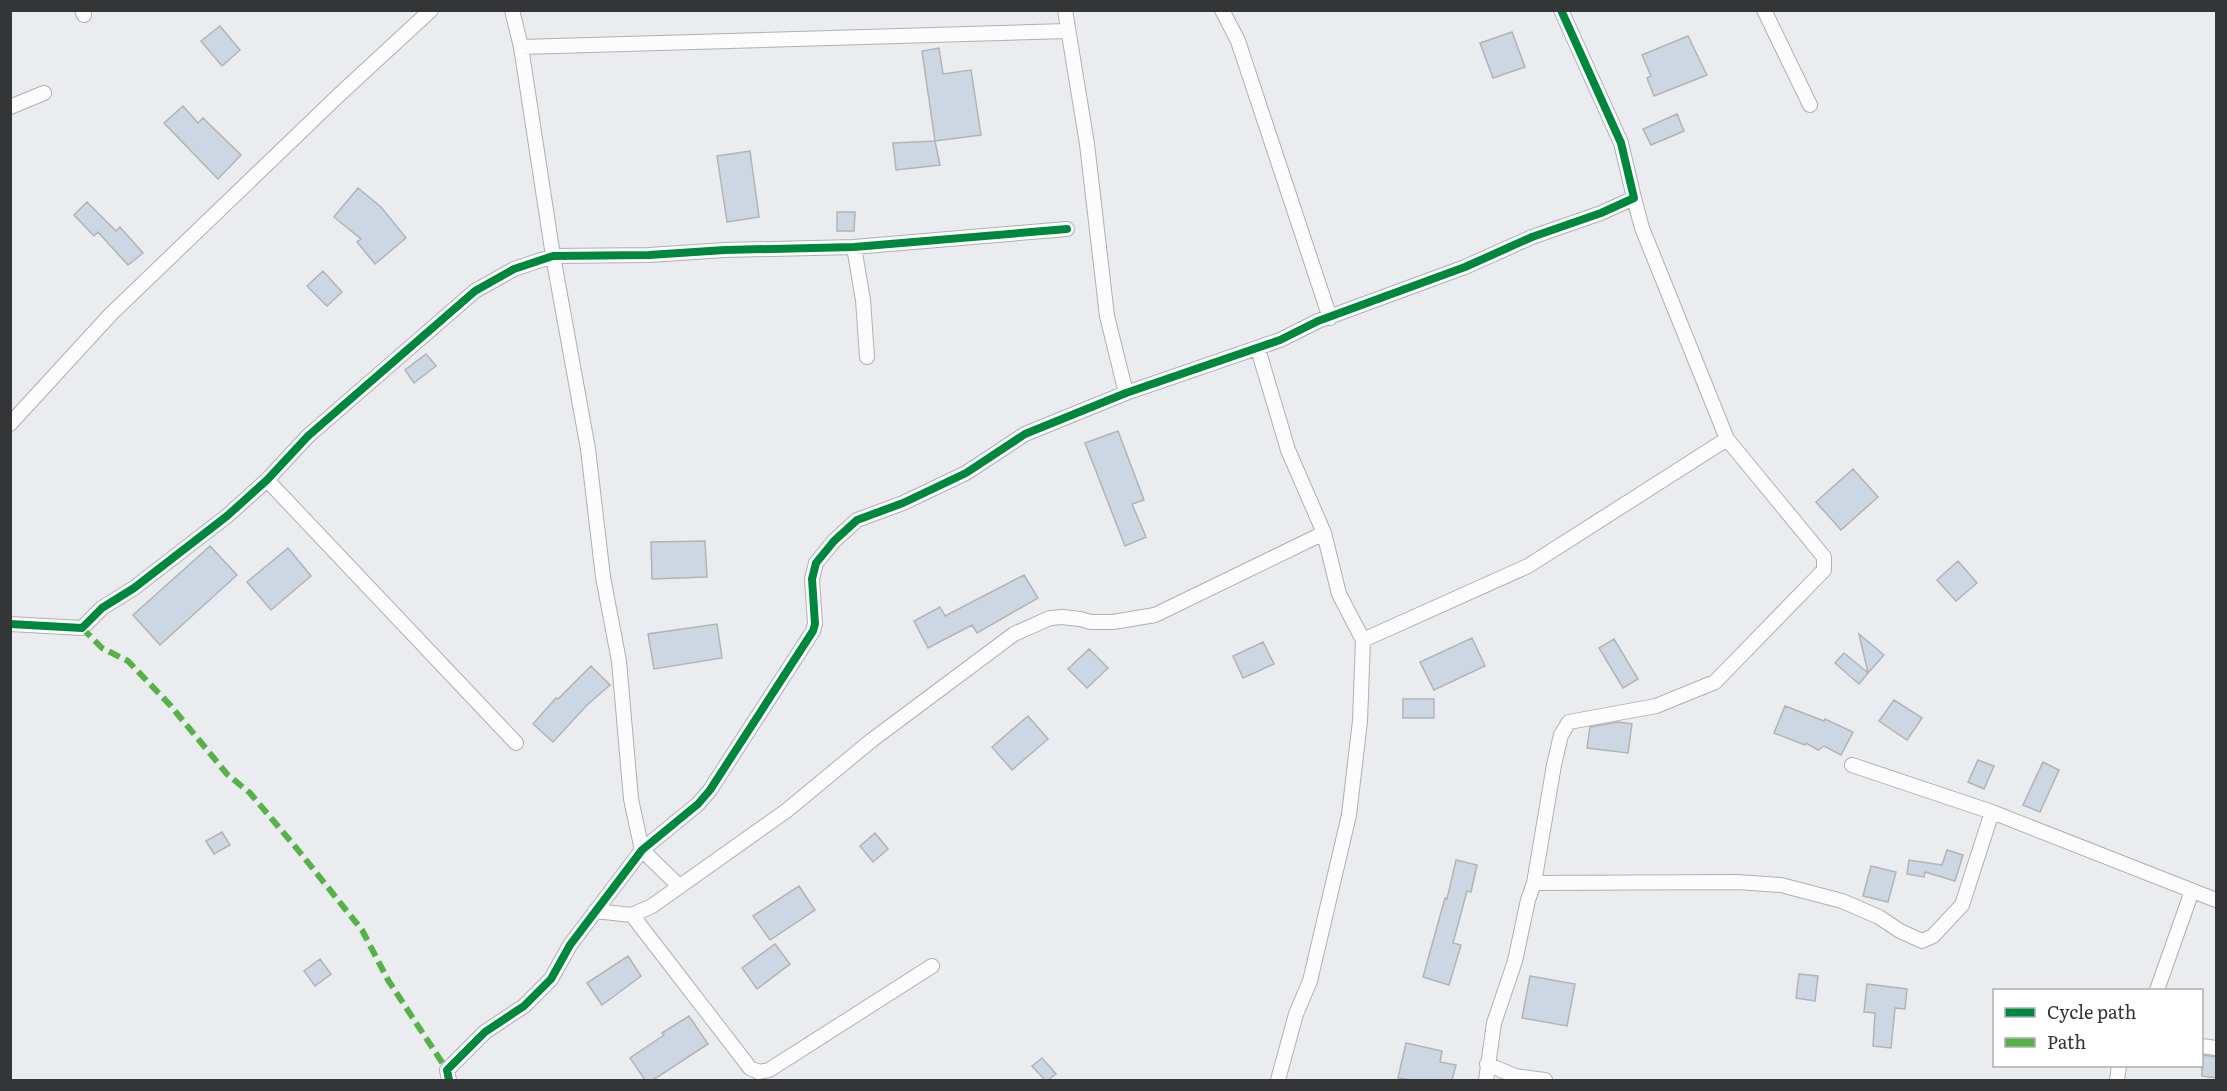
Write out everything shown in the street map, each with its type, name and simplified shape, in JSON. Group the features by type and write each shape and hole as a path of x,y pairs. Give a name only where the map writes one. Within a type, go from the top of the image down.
{"street":[{"path":"10,424 111,314 431,10"},
{"path":"512,10 521,47 553,256 588,449 603,577 619,661 631,799 642,850 678,885"},
{"path":"1065,10 1087,144 1107,316 1126,393"},
{"path":"1222,10 1238,41 1330,318"},
{"path":"1486,1080 1494,1023 1515,961 1528,900 1534,883 1554,765 1561,735 1569,722 1656,706 1715,682 1824,570 1824,557 1726,440 1642,228 1621,143 1561,10"},
{"path":"1764,10 1810,105"},
{"path":"521,47 1067,31"},
{"path":"10,107 44,93"},
{"path":"449,1080 447,1070 485,1032 524,1006 551,979 570,945 642,850 698,804 710,790 809,637 814,624 812,579 820,556 857,520 903,503 966,473 1025,434 1126,393 1258,348 1634,198"},
{"path":"10,624 82,628 102,608 134,588 267,480 308,436 475,291 514,269 553,256 649,255 725,250 854,247 1067,230"},
{"path":"854,247 863,300 867,357"},
{"path":"1258,348 1288,450 1324,533 1339,594 1364,640 1360,721 1349,815 1310,981 1296,1014 1278,1080"},
{"path":"1364,640 1528,566 1726,440"},
{"path":"267,480 516,743"},
{"path":"595,911 632,915 652,906 678,885 786,811 872,740 1014,634 1050,618 1080,618 1091,622 1102,622 1155,615 1324,533"},
{"path":"1852,765 1992,812 2217,900"},
{"path":"1534,883 1737,882 1781,885 1842,901 1880,917 1900,931 1922,940 1933,936 1962,905 1992,812"},
{"path":"2157,989 2192,891"},
{"path":"632,915 750,1068 759,1072 770,1070 932,966"},
{"path":"1487,1064 1515,1076 1545,1080"}],"building":[{"path":"220,26 240,50 222,66 201,41"},
{"path":"1512,32 1525,67 1493,78 1480,43"},
{"path":"1688,36 1707,75 1654,96 1647,78 1651,76 1642,55"},
{"path":"939,48 943,74 971,70 981,135 935,141 922,51"},
{"path":"183,106 198,123 203,118 241,155 218,179 164,123"},
{"path":"1677,114 1684,131 1651,145 1643,129"},
{"path":"935,141 940,165 896,170 893,143"},
{"path":"750,151 759,217 727,222 717,156"},
{"path":"358,188 381,207 406,238 375,264 357,242 361,239 334,217"},
{"path":"87,202 116,231 120,227 143,253 128,265 98,232 94,236 74,215"},
{"path":"837,212 855,212 854,231 837,231"},
{"path":"323,271 342,292 327,306 307,286"},
{"path":"426,354 436,366 414,383 405,370"},
{"path":"1118,431 1144,500 1132,504 1146,537 1125,546 1085,443"},
{"path":"1853,469 1878,497 1841,530 1816,502"},
{"path":"705,541 707,577 652,579 651,542"},
{"path":"210,546 237,575 160,645 133,615"},
{"path":"288,548 311,576 271,610 247,582"},
{"path":"1958,561 1977,583 1956,601 1937,580"},
{"path":"1024,575 1038,598 977,633 972,625 928,648 914,621 940,607 945,616"},
{"path":"717,624 722,658 654,669 648,634"},
{"path":"1859,634 1884,655 1868,673"},
{"path":"1472,638 1485,666 1434,690 1420,662"},
{"path":"1614,639 1638,679 1623,688 1599,648"},
{"path":"1263,642 1274,664 1243,678 1233,656"},
{"path":"1089,649 1108,668 1087,688 1068,669"},
{"path":"1844,653 1868,673 1859,684 1835,663"},
{"path":"591,666 610,685 587,705 553,742 533,724 556,698 558,699"},
{"path":"1403,699 1434,699 1434,718 1403,718"},
{"path":"1894,700 1922,718 1907,740 1879,721"},
{"path":"1785,706 1824,721 1825,719 1853,732 1841,755 1824,746 1818,750 1806,743 1805,745 1774,733"},
{"path":"1028,716 1048,739 1012,770 992,747"},
{"path":"1618,722 1632,724 1628,753 1587,748 1590,727"},
{"path":"1978,760 1994,766 1984,789 1968,782"},
{"path":"2043,762 2059,770 2040,812 2023,805"},
{"path":"222,832 230,845 214,854 206,841"},
{"path":"875,833 888,849 873,862 860,846"},
{"path":"1947,850 1963,855 1955,881 1925,872 1924,877 1907,874 1909,860 1942,865"},
{"path":"1456,860 1477,865 1471,892 1467,891 1453,943 1461,945 1449,985 1423,977 1445,898 1447,899"},
{"path":"1871,866 1896,872 1888,902 1863,896"},
{"path":"799,886 815,910 770,940 753,916"},
{"path":"775,944 790,964 757,989 742,968"},
{"path":"628,956 641,976 602,1005 587,983"},
{"path":"320,959 331,974 315,986 304,971"},
{"path":"1799,974 1818,976 1815,1001 1796,998"},
{"path":"1530,976 1575,984 1567,1026 1522,1018"},
{"path":"1867,984 1907,989 1905,1009 1895,1008 1891,1048 1873,1046 1875,1013 1864,1012"},
{"path":"689,1016 708,1044 653,1080 645,1080 630,1058 664,1035 662,1033"},
{"path":"1406,1043 1442,1051 1440,1062 1456,1065 1452,1080 1398,1078"},
{"path":"2203,1055 2217,1057 2217,1078 2202,1076"},
{"path":"1042,1058 1056,1074 1048,1080 1045,1080 1032,1066"}],"marked path":[{"path":"82,628 102,648 128,661 170,705 227,774 250,793 298,850 362,930 388,980 447,1070"}],"cycle path":[{"path":"449,1080 447,1070 485,1032 524,1006 551,979 570,945 642,850 698,804 710,790 813,631 815,624 812,579 816,563 834,541 857,520 903,503 966,473 1025,434 1126,393 1280,340 1318,321 1465,267 1532,237 1601,213 1634,198 1621,143 1561,10"},
{"path":"10,624 82,628 102,608 134,588 227,516 267,480 308,436 475,291 514,269 553,256 649,255 725,250 854,247 1067,229"}]}
